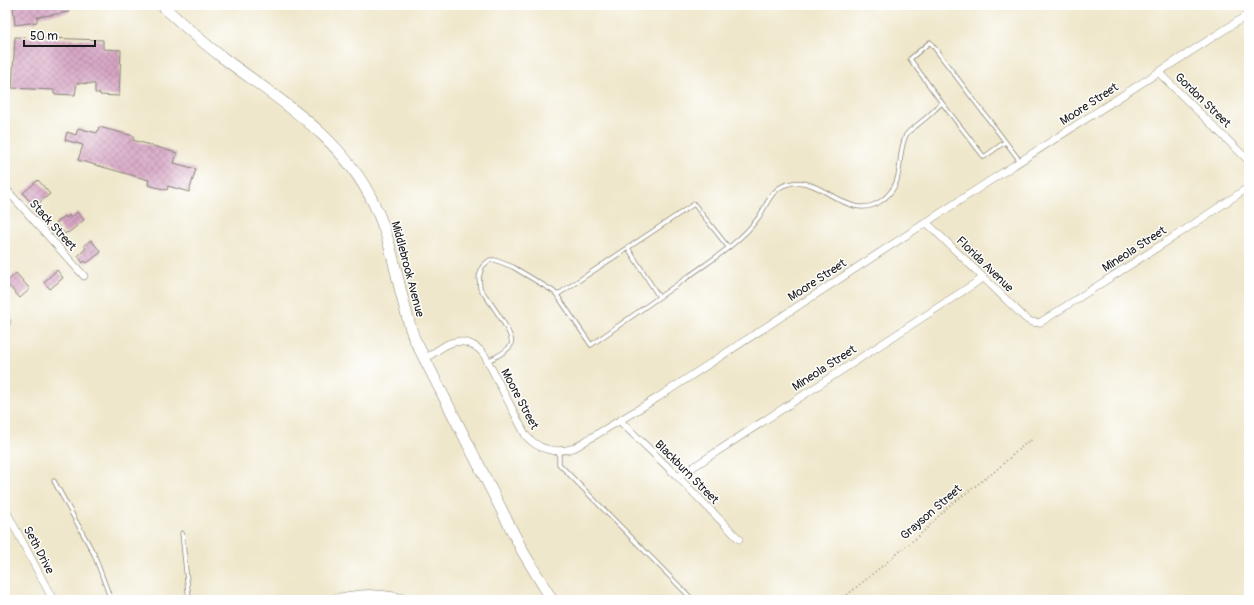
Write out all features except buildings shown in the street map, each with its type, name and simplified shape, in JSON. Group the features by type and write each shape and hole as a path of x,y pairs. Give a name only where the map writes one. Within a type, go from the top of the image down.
{"main road":[{"name":"Middlebrook Avenue","path":"162,5 204,43 311,123 329,139 348,161 366,188 380,218 391,249 408,323 414,338 523,552 552,600"}],"street":[{"name":"Moore Street","path":"426,359 446,344 458,342 476,347 483,353 488,361 526,436 544,449 559,451 574,448 620,421 1249,14"},
{"name":"Gordon Street","path":"1158,72 1249,161"},
{"name":"Mineola Street","path":"1028,321 1034,323 1041,322 1249,187"},
{"name":"Stack Street","path":"5,188 84,276"},
{"name":"Florida Avenue","path":"927,223 1028,321"},
{"name":"Mineola Street","path":"678,477 983,278"},
{"name":"Blackburn Street","path":"620,421 678,477 738,539"},
{"name":"Seth Drive","path":"5,510 53,600"},
{"path":"330,600 353,594 365,593 387,594 413,600"}],"lane":[{"path":"1005,142 984,157 942,103 910,58 930,42 1005,142 1020,162"},
{"path":"488,361 505,351 511,345 512,339 505,324 480,288 478,277 482,267 490,260 504,262 553,291 591,345 742,236 753,224 770,197 787,184 800,182 815,186 851,205 866,206 879,202 890,193 896,184 900,171 902,149 907,134 942,103"},
{"path":"557,295 694,204 728,247"},
{"path":"628,248 659,297"},
{"path":"559,451 559,464 693,600"},
{"path":"54,481 94,554 111,596 111,600"},
{"path":"182,533 189,600"}],"path":[{"name":"Grayson Street","path":"841,600 922,533 949,506 990,475 1027,442 1034,439"}]}
